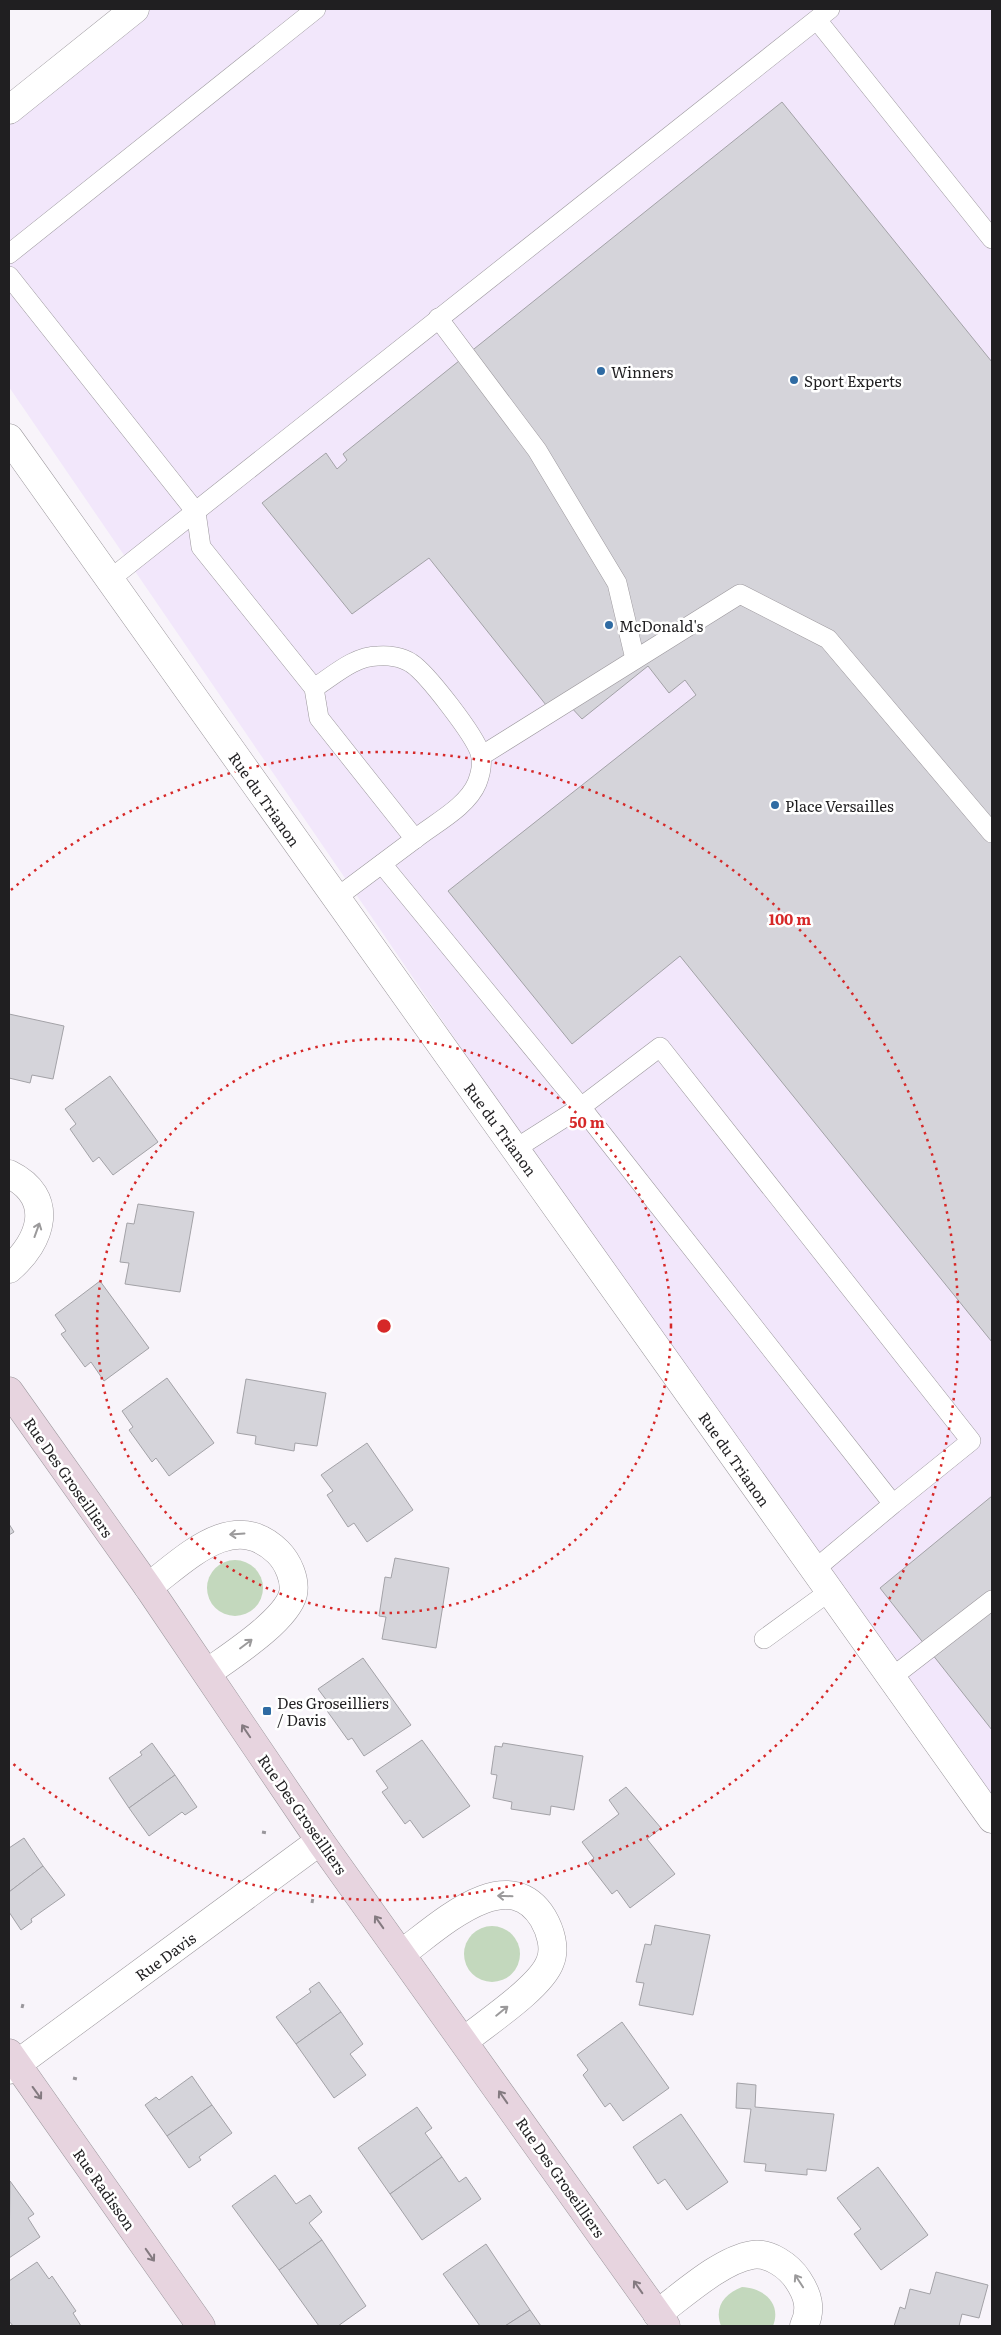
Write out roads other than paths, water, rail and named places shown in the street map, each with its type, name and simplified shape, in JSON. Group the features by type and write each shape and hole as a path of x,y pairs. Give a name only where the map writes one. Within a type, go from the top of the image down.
{"street":[{"path":"9,110 135,9"},
{"name":"Rue du Trianon","path":"9,438 992,1819"},
{"path":"9,1174 26,1186 37,1203 41,1223 32,1243 9,1269"},
{"name":"Rue Des Groseilliers","path":"9,1391 148,1587 320,1841 662,2320 734,2260 754,2254 774,2259 792,2272 807,2294 809,2315 804,2326"},
{"path":"148,1587 201,1548 225,1535 246,1534 266,1540 281,1554 292,1575 293,1594 281,1614 264,1630 207,1673"},
{"name":"Rue Davis","path":"11,2062 320,1841"},
{"path":"401,1954 466,1908 487,1897 507,1894 524,1900 538,1911 548,1926 552,1944 551,1961 540,1979 464,2042"},
{"name":"Rue Radisson","path":"11,2062 201,2326"}],"lane":[{"path":"9,254 316,9"},
{"path":"109,580 824,14 992,239"},
{"path":"9,276 196,512 201,546 314,688 319,718 415,838"},
{"path":"438,318 537,450 617,583 635,659"},
{"path":"481,756 740,594 828,640 992,833"},
{"path":"314,688 360,660 377,656 396,657 411,663 422,673 476,741 481,756 482,770 476,785 468,797 336,898"},
{"path":"382,864 581,1107 893,1504"},
{"path":"516,1149 581,1107 660,1047 971,1441 893,1504 764,1639"},
{"path":"892,1678 992,1600"}],"place":[{"name":"Winners","path":"601,371"},
{"name":"Sport Experts","path":"794,380"},
{"name":"McDonald's","path":"609,625"},
{"name":"Place Versailles","path":"775,805"},
{"name":"Des Groseilliers / Davis","path":"267,1711"}]}
